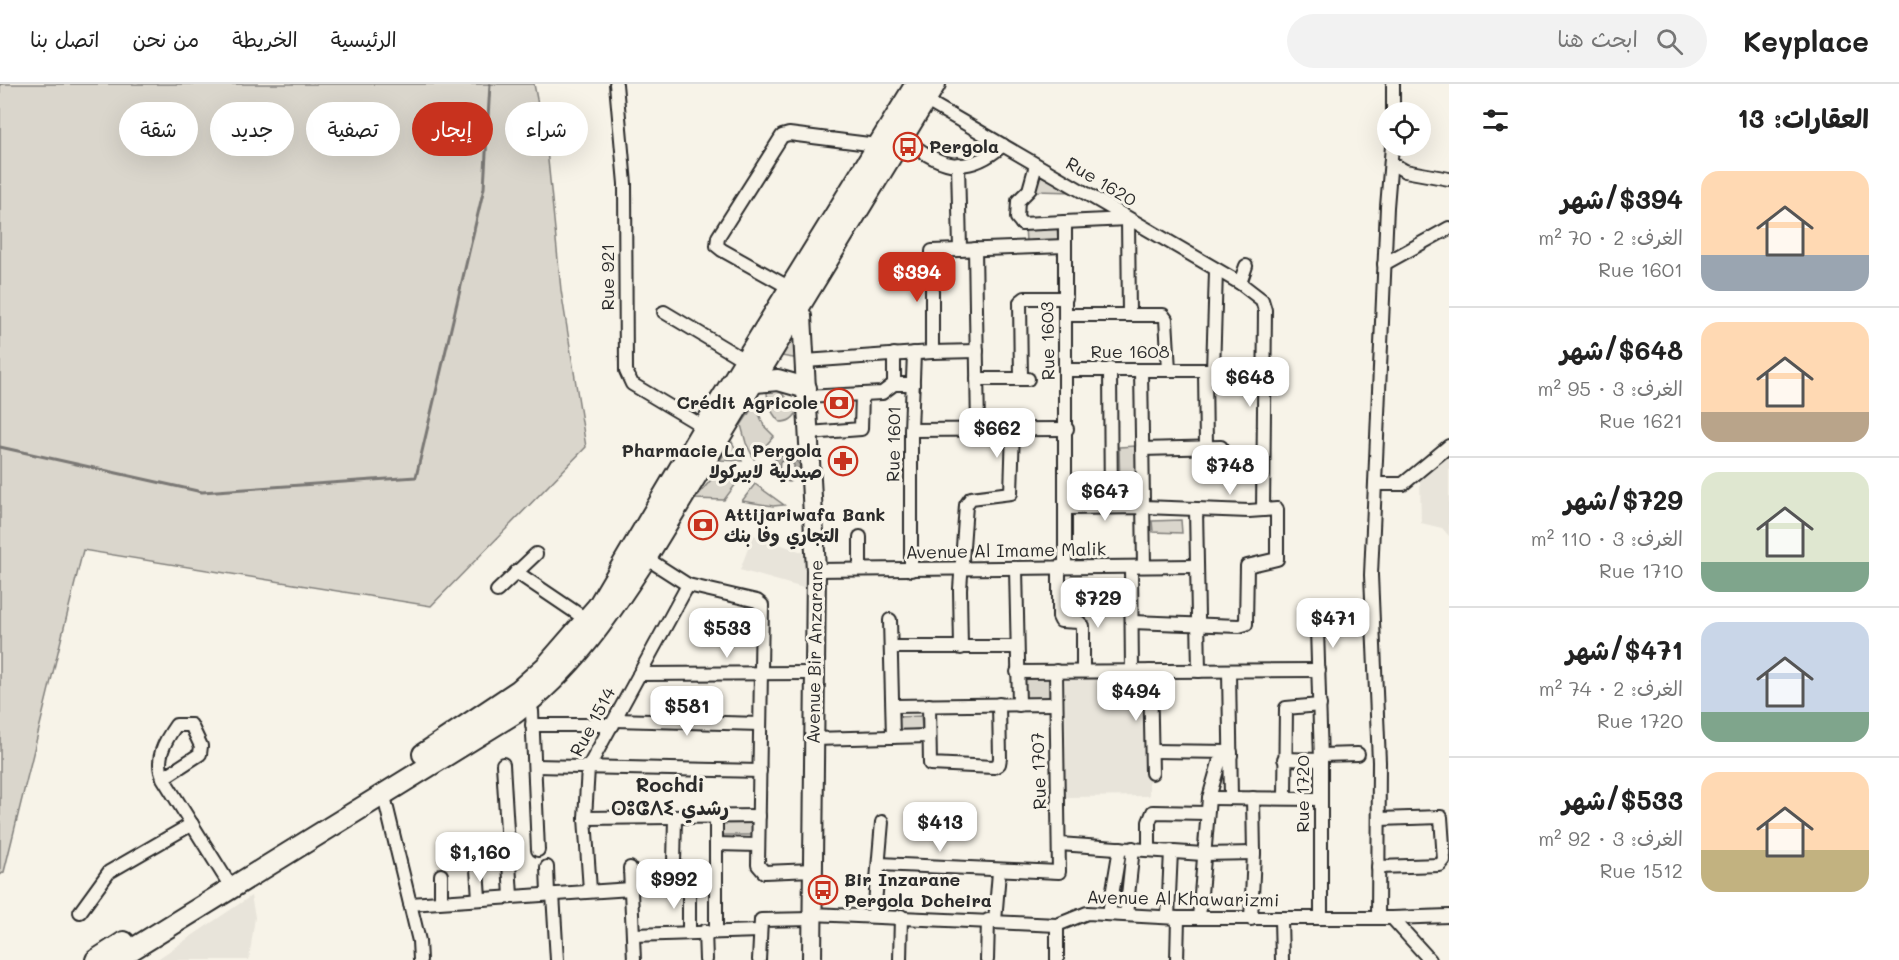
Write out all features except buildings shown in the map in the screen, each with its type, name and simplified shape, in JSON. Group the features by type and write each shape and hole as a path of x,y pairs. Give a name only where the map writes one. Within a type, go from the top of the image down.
{"main road":[{"path":"115,960 519,690 545,667 587,620 613,583 704,427 746,361 902,137 925,89"},
{"path":"96,960 482,734 533,699 570,665 589,643 646,558 755,382 792,298 878,146 925,89"},
{"path":"755,382 778,380 806,392"}],"street":[{"name":"Rue 921","path":"619,84 625,184 626,371 632,384 704,427"},
{"path":"1393,102 1394,84"},
{"name":"Rue 1620","path":"925,89 1003,145 1240,283 1258,296 1265,310 1266,370"},
{"path":"792,298 717,246 718,237 782,136 789,134 878,146"},
{"path":"902,137 942,164 958,164 987,158 1003,145"},
{"path":"1378,918 1380,762 1371,575 1384,264 1391,156"},
{"path":"1391,163 1405,171 1449,180"},
{"path":"958,164 960,249"},
{"path":"1022,247 1022,224 1017,218 1018,201 1029,190 1036,165"},
{"path":"1022,224 1128,219 1129,315"},
{"name":"Rue 1603","path":"1065,222 1067,429 1059,617 1061,621 1079,622 1083,626 1083,670"},
{"path":"1384,264 1449,228"},
{"path":"932,352 931,254 935,250 1065,246"},
{"path":"975,249 978,429"},
{"path":"1240,283 1246,266"},
{"path":"1206,447 1216,271"},
{"name":"Avenue Bir Anzarane","path":"792,298 802,316 816,570 812,960"},
{"path":"977,379 1025,379 1020,302 1025,298 1066,298"},
{"path":"664,312 746,361"},
{"path":"1067,315 1165,316 1169,370"},
{"path":"805,361 894,354 977,351"},
{"name":"Rue 1601","path":"911,570 911,430 914,353"},
{"path":"894,354 894,384"},
{"path":"1110,369 1111,507"},
{"name":"Rue 1608","path":"1067,370 1266,370"},
{"path":"1141,370 1144,567"},
{"path":"1263,510 1266,370"},
{"path":"806,392 882,393 894,384 913,384"},
{"path":"809,433 861,429 862,394"},
{"path":"961,648 962,570 967,500 1011,493 1013,429"},
{"path":"911,430 1067,429"},
{"path":"1375,484 1403,484 1449,446"},
{"path":"1142,449 1221,447"},
{"path":"1065,508 1276,509 1277,559 1247,566 1246,624 1239,626 1132,622"},
{"path":"1196,509 1196,623 1199,671"},
{"path":"860,537 860,569"},
{"path":"496,591 536,554"},
{"path":"646,558 688,585 757,601 762,610 758,865 764,872 813,870"},
{"name":"Avenue Al Imame Malik","path":"816,570 1196,566"},
{"path":"1131,567 1132,671"},
{"path":"1016,569 1018,705"},
{"path":"516,572 587,620"},
{"name":"Rue 1514","path":"591,890 585,818 588,768 688,585"},
{"path":"890,620 893,737"},
{"name":"Rue 1720","path":"1317,629 1321,757 1321,918"},
{"path":"891,647 1017,647"},
{"path":"1017,672 1319,670"},
{"name":"Rue 1707","path":"999,872 1055,874 1059,869 1056,671"},
{"path":"1150,671 1152,773"},
{"path":"1229,671 1231,798"},
{"path":"639,674 815,673"},
{"path":"928,705 932,766 994,767 999,764 1000,758 999,704"},
{"path":"893,706 1055,704"},
{"path":"1285,798 1286,708 1320,705"},
{"path":"532,711 538,850"},
{"path":"532,725 614,722 760,724"},
{"path":"813,739 930,736"},
{"path":"1152,751 1231,753"},
{"path":"1199,918 1209,798 1219,763 1231,753"},
{"path":"1284,759 1358,754"},
{"path":"503,764 512,896"},
{"path":"535,766 760,771"},
{"path":"164,778 229,883"},
{"path":"383,792 410,904 420,960"},
{"path":"1209,798 1321,799"},
{"path":"1251,919 1254,853 1253,798"},
{"path":"1149,849 1149,822 1153,812 1207,813"},
{"path":"585,818 759,816"},
{"path":"1378,867 1440,864 1444,860 1441,817 1379,819"},
{"path":"674,863 675,818"},
{"path":"706,960 710,931 716,818"},
{"path":"874,915 882,822"},
{"path":"80,912 109,872 192,824"},
{"path":"716,844 758,845"},
{"path":"1059,844 1203,854 1254,853"},
{"path":"1109,914 1120,848"},
{"path":"1126,915 1133,848"},
{"path":"1171,851 1177,960"},
{"path":"879,864 999,872 987,960"},
{"path":"547,867 557,960"},
{"path":"630,868 634,960"},
{"path":"477,869 479,898"},
{"path":"441,875 441,901"},
{"path":"689,888 689,931"},
{"path":"410,904 630,889"},
{"name":"Avenue Al Khawarizmi","path":"759,931 759,923 763,918 812,916 874,915 1057,925 1087,912 1251,919 1392,918 1449,915"},
{"path":"900,960 901,916"},
{"path":"1392,918 1430,960"},
{"path":"1281,919 1281,960"},
{"path":"1057,925 1057,960"},
{"path":"633,935 689,931 759,931 759,960"}],"shaded area":[{"path":"0,84 534,84 538,102 505,102 505,156 548,156 561,290 586,447 431,606 83,550 4,872 0,875"},
{"path":"1039,175 1076,192 1035,191"},
{"path":"1057,226 1058,241 1026,241 1025,227"},
{"path":"805,317 806,360 781,356"},
{"path":"766,382 773,384 798,411 790,420 780,422 773,413"},
{"path":"755,404 764,426 774,436 754,459 741,425"},
{"path":"732,442 742,461 720,460"},
{"path":"1136,446 1136,486 1120,487 1119,447"},
{"path":"1449,451 1449,536 1442,528 1421,523 1420,477"},
{"path":"781,455 791,455 800,465 796,477 789,482 776,478 772,469 775,460","holes":["788,459 794,465 794,471 786,477 779,472 780,462"]},
{"path":"726,471 742,476 724,500 695,499 715,475"},
{"path":"755,484 784,505 773,506 742,501"},
{"path":"1181,520 1182,533 1153,532 1152,521"},
{"path":"753,535 808,554 807,589 740,570"},
{"path":"1024,676 1051,676 1051,699 1024,699"},
{"path":"1148,677 1149,796 1066,797 1065,678"},
{"path":"921,716 922,729 898,731 897,717"},
{"path":"723,820 755,820 755,835 723,835"},
{"path":"251,896 255,917 249,960 156,960"}],"waterway":[{"path":"0,447 202,492 416,477 484,188 490,84"}],"place":[{"name":"Pergola","path":"908,147"},
{"name":"Crédit Agricole","path":"839,403"},
{"name":"Pharmacie La Pergola صيدلية لابيركولا","path":"843,461"},
{"name":"Attijariwafa Bank التجاري وفا بنك","path":"703,525"},
{"name":"Bir Inzarane Pergola Dcheira","path":"823,890"}],"district":[{"name":"Rochdi ⵔⵓⵛⴷⵉ رشدي","path":"670,796"}]}
